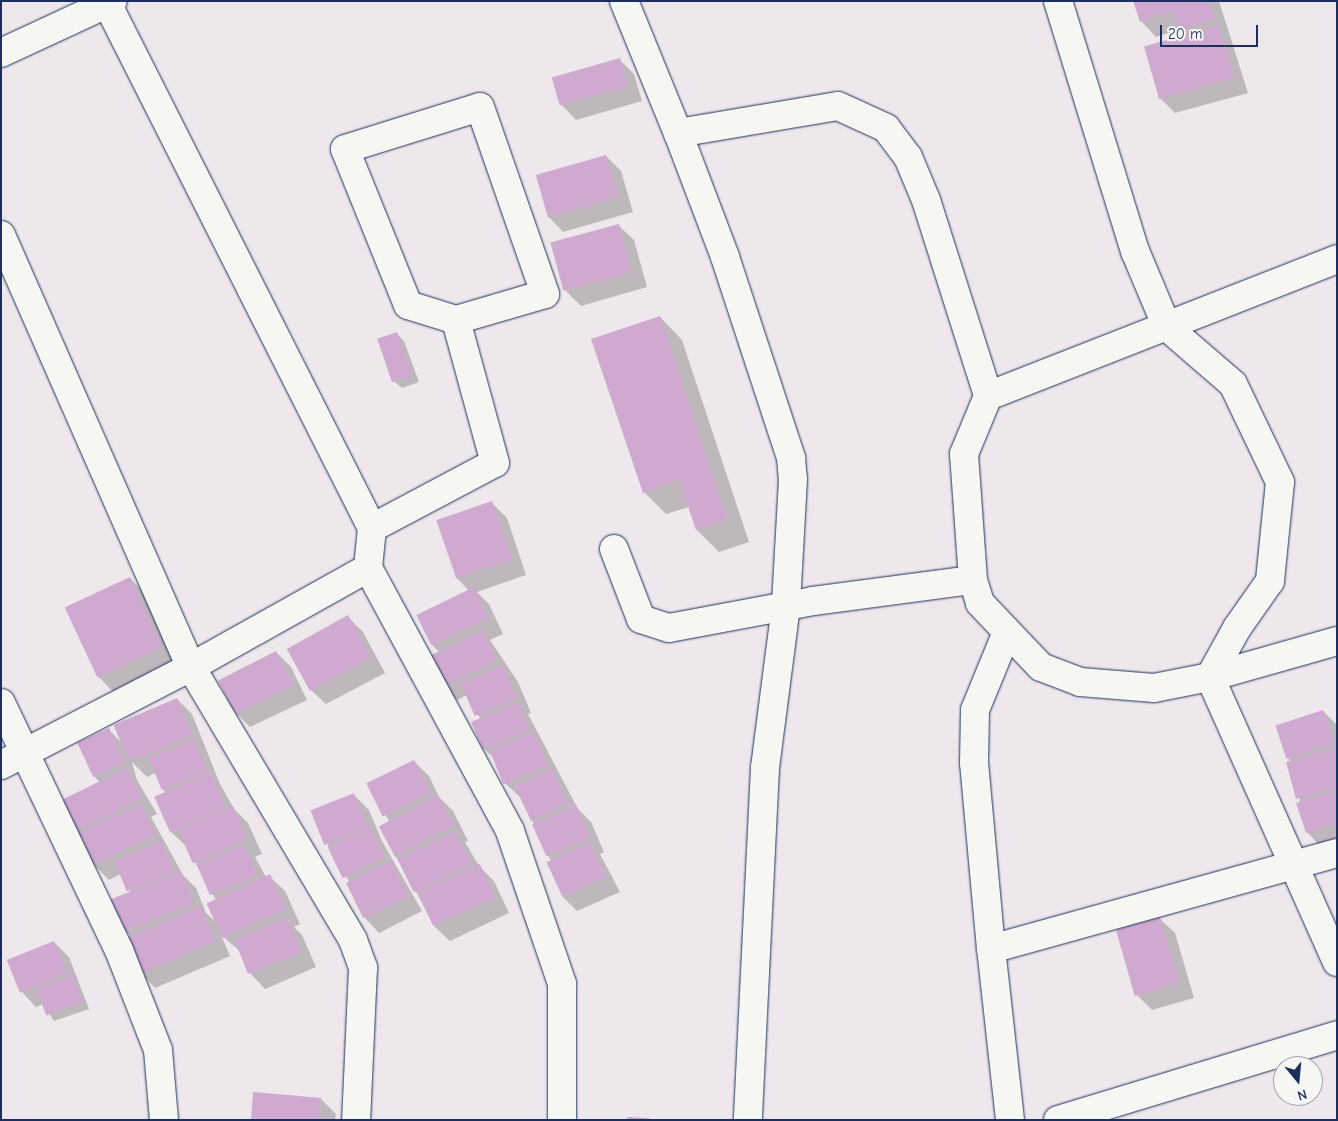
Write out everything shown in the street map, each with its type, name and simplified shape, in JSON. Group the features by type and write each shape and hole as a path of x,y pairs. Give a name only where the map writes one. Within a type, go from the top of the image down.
{"street":[{"path":"624,1 678,133 725,257 791,458 793,479 786,606 765,768 748,1120"},
{"path":"1058,1 1136,251 1167,327 1233,384 1280,482 1270,581 1237,628 1210,677"},
{"path":"1,53 109,2 372,528 368,568 513,840 562,984 562,1120"},
{"path":"678,133 838,106 886,128 908,157 926,200 988,396 964,454 972,580 980,603 1041,667 1080,682 1154,688 1210,677 1337,641"},
{"path":"480,108 545,294 456,320 408,305 345,149 480,108"},
{"path":"1,235 191,667 353,940 364,968 356,1120"},
{"path":"988,396 1337,259"},
{"path":"372,528 495,463 456,320"},
{"path":"614,550 641,619 669,628 786,606 972,580"},
{"path":"1,765 191,667 368,568"},
{"path":"1008,632 975,710 974,763 1010,1120"},
{"path":"1210,677 1337,962"},
{"path":"1,703 90,884 158,1050 164,1120"},
{"path":"992,949 1337,853"},
{"path":"1058,1120 1337,1035"}],"building":[{"path":"1133,1 1209,1 1215,19 1179,31 1173,11 1140,22"},
{"path":"1219,25 1234,78 1159,99 1144,46"},
{"path":"620,58 628,86 560,105 552,78"},
{"path":"606,155 618,197 548,217 536,175"},
{"path":"619,224 632,272 563,291 550,242"},
{"path":"660,316 727,519 696,530 679,480 643,493 591,339"},
{"path":"397,332 412,375 392,382 377,339"},
{"path":"492,501 512,560 456,579 436,520"},
{"path":"130,577 163,647 97,677 65,607"},
{"path":"474,587 489,618 431,646 416,615"},
{"path":"348,615 371,657 310,691 287,649"},
{"path":"483,631 497,661 443,686 429,656"},
{"path":"276,651 293,685 235,714 218,681"},
{"path":"503,665 517,698 475,716 461,683"},
{"path":"177,698 193,735 129,762 113,725"},
{"path":"518,702 530,730 483,750 471,722"},
{"path":"1323,710 1334,743 1286,759 1275,725"},
{"path":"109,728 125,762 93,777 77,743"},
{"path":"534,732 548,766 503,784 489,750"},
{"path":"194,739 207,771 162,790 149,757"},
{"path":"1337,747 1337,787 1296,799 1286,762"},
{"path":"414,760 430,793 383,816 366,783"},
{"path":"127,768 142,799 72,833 57,802"},
{"path":"552,769 568,803 531,821 515,786"},
{"path":"210,772 226,808 170,832 154,797"},
{"path":"1337,790 1337,824 1306,833 1296,803"},
{"path":"354,793 368,827 324,845 310,811"},
{"path":"438,795 454,825 395,856 379,826"},
{"path":"141,804 155,836 92,864 78,832"},
{"path":"576,805 590,837 546,856 532,825"},
{"path":"233,806 248,839 193,863 178,830"},
{"path":"370,827 385,858 343,878 328,848"},
{"path":"455,831 471,864 414,892 397,859"},
{"path":"161,841 174,871 127,891 114,861"},
{"path":"590,842 606,876 563,897 546,862"},
{"path":"244,845 257,875 210,895 197,865"},
{"path":"391,861 408,896 363,918 346,883"},
{"path":"480,864 495,898 433,925 418,892"},
{"path":"181,871 194,903 124,932 111,899"},
{"path":"270,874 286,908 223,938 207,904"},
{"path":"201,906 216,941 140,973 126,938"},
{"path":"1160,917 1179,983 1135,996 1116,930"},
{"path":"287,918 301,952 248,974 234,939"},
{"path":"54,941 67,973 20,993 7,960"},
{"path":"73,975 83,1002 46,1016 36,988"},
{"path":"253,1092 321,1098 319,1120 251,1120"},
{"path":"627,1117 649,1118 649,1120 627,1120"}]}
